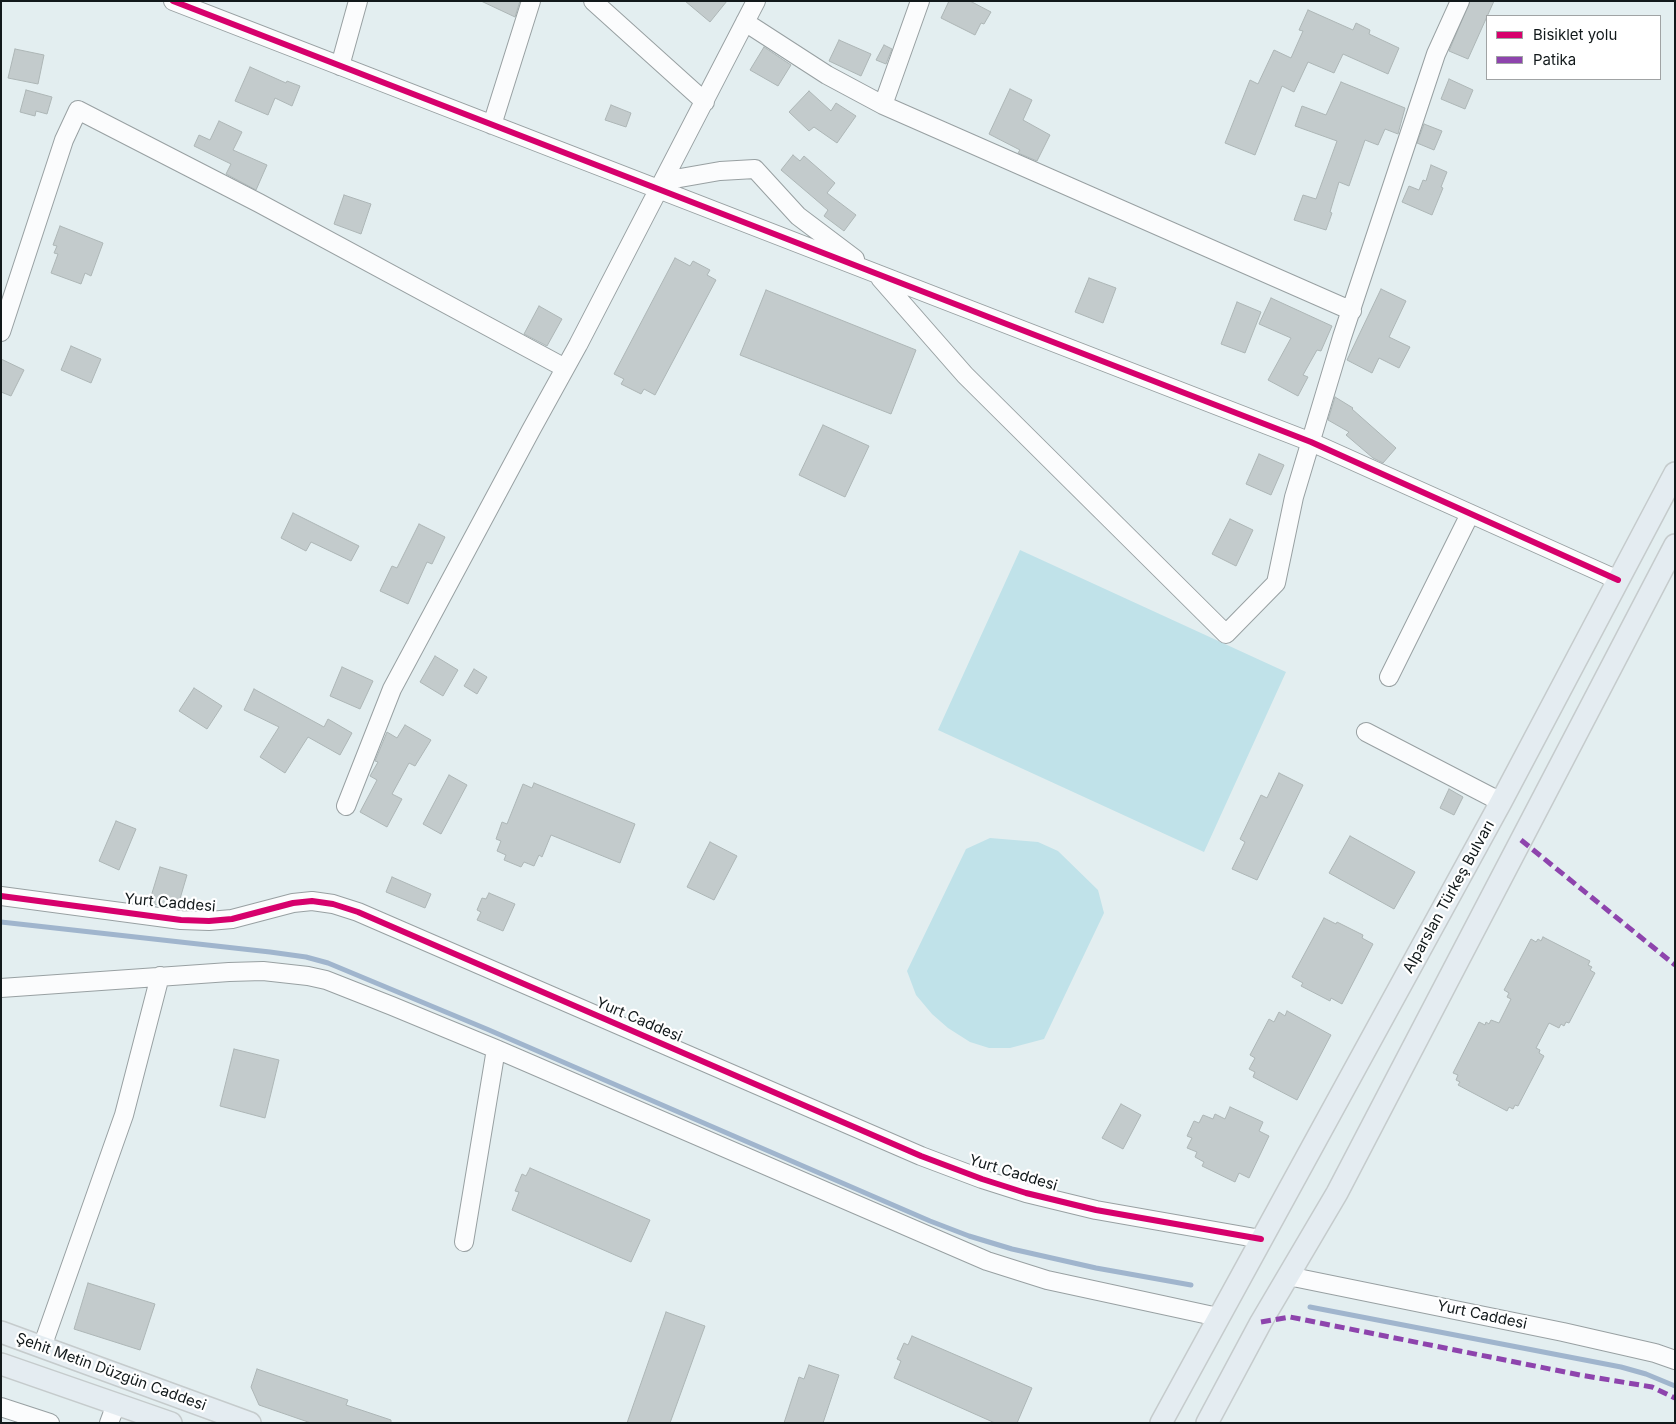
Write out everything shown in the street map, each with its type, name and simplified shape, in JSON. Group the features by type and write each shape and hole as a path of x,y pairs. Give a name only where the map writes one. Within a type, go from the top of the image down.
{"main road":[{"name":"Alparslan Türkeş Bulvarı","path":"1161,1423 1501,802 1675,473"},
{"path":"1207,1423 1261,1322 1337,1193 1675,545"},
{"name":"Şehit Metin Düzgün Caddesi","path":"1,1332 250,1423"},
{"name":"Şehit Metin Düzgün Caddesi","path":"1,1364 113,1413 172,1423"}],"street":[{"path":"173,1 492,125 661,185 874,273 1310,442 1618,580"},
{"path":"340,66 358,1"},
{"path":"492,125 532,1"},
{"path":"593,1 705,102"},
{"path":"346,806 392,689 566,368 756,1"},
{"path":"883,105 920,1"},
{"path":"661,185 720,171 755,169 798,216 882,279 965,375 1226,634 1276,583 1294,497 1342,337 1436,54 1460,1"},
{"path":"745,22 827,75 883,105 1352,311"},
{"path":"1,332 64,140 78,110 259,203 566,368"},
{"path":"1389,677 1470,514"},
{"path":"1366,732 1501,802"},
{"name":"Yurt Caddesi","path":"1,896 181,920 209,921 232,919 293,903 312,901 333,904 358,912 921,1156 982,1179 1026,1193 1096,1210 1261,1239"},
{"path":"1,988 160,976 263,971 326,980 496,1049 987,1261 1047,1280 1218,1317"},
{"path":"42,1347 124,1115 160,976"},
{"path":"464,1242 496,1049"},
{"name":"Yurt Caddesi","path":"1288,1276 1563,1332 1655,1353 1675,1360"},
{"path":"1,1407 50,1423"}],"shaded area":[{"path":"1020,550 1286,672 1204,852 938,730"},
{"path":"990,838 1038,842 1058,851 1098,890 1104,913 1044,1039 1010,1048 989,1048 970,1042 948,1028 932,1014 916,995 907,971 966,849"}],"building":[{"path":"481,1 520,1 515,17"},
{"path":"685,1 727,1 710,22"},
{"path":"949,1 970,1 991,12 984,24 981,23 975,35 941,18"},
{"path":"1470,1 1494,1 1486,15 1468,59 1449,51"},
{"path":"1308,10 1353,30 1356,23 1370,30 1369,34 1399,48 1388,74 1343,54 1334,73 1308,62 1294,92 1282,86 1255,155 1225,143 1250,80 1258,84 1274,50 1291,58 1303,31 1299,30"},
{"path":"839,40 871,54 861,76 829,61"},
{"path":"884,45 892,49 886,64 876,60"},
{"path":"764,47 791,65 778,86 750,70"},
{"path":"15,49 44,55 38,84 8,78"},
{"path":"250,67 286,83 287,81 300,86 292,106 275,98 268,115 235,101"},
{"path":"1449,79 1473,90 1465,109 1441,99"},
{"path":"1341,82 1405,108 1398,134 1385,129 1378,145 1365,140 1349,186 1339,182 1326,230 1294,220 1303,195 1316,199 1337,141 1295,126 1302,106 1326,115"},
{"path":"1010,89 1032,100 1023,120 1050,135 1037,161 1018,153 1020,150 989,134"},
{"path":"26,90 52,97 47,114 36,111 35,116 20,112"},
{"path":"809,91 831,111 836,103 856,116 837,143 814,127 809,131 789,112"},
{"path":"611,105 631,113 626,127 605,120"},
{"path":"219,121 242,132 233,150 267,165 256,190 226,174 231,164 194,146 199,135 210,140"},
{"path":"1424,124 1442,131 1434,150 1417,143"},
{"path":"793,155 800,161 804,156 835,183 827,193 856,215 844,231 824,216 828,210 781,170"},
{"path":"1431,165 1447,172 1432,215 1402,202 1409,186 1419,190 1423,180 1426,181"},
{"path":"344,195 371,204 361,234 334,224"},
{"path":"60,226 103,243 91,276 85,273 81,284 51,273 58,254 54,253 57,246 53,245"},
{"path":"675,258 690,266 693,261 710,270 707,275 716,280 655,395 644,389 641,394 621,384 624,379 614,374"},
{"path":"1089,278 1116,288 1103,323 1075,312"},
{"path":"1381,289 1406,301 1389,337 1410,347 1399,368 1379,358 1372,373 1347,360"},
{"path":"766,290 916,350 891,414 740,355"},
{"path":"1271,298 1332,326 1321,351 1317,350 1303,375 1308,377 1298,396 1268,380 1291,338 1259,324"},
{"path":"1237,302 1261,312 1245,353 1221,344"},
{"path":"539,306 562,319 547,346 524,334"},
{"path":"71,346 101,359 91,383 61,370"},
{"path":"1,359 24,370 11,396 1,392"},
{"path":"1335,397 1353,408 1396,448 1383,463 1373,458 1346,435 1349,432 1328,420"},
{"path":"823,425 869,446 845,497 799,475"},
{"path":"1259,454 1284,465 1271,495 1246,484"},
{"path":"293,513 359,546 351,561 311,542 306,551 281,538"},
{"path":"1230,519 1253,530 1236,566 1212,554"},
{"path":"419,524 445,537 432,564 427,562 408,604 380,591 392,566 397,568"},
{"path":"435,656 458,670 443,696 420,682"},
{"path":"342,667 373,681 360,709 330,696"},
{"path":"474,669 487,677 477,694 464,686"},
{"path":"194,688 222,706 207,729 179,711"},
{"path":"254,689 324,727 328,719 352,733 340,755 308,737 285,773 260,757 279,727 244,710"},
{"path":"405,725 431,740 415,766 409,763 392,794 402,799 387,827 360,812 377,780 370,776 378,762 375,761 387,732 397,738"},
{"path":"1279,773 1303,785 1257,880 1232,869 1245,842 1240,839 1261,795 1267,798"},
{"path":"449,775 467,785 441,834 423,824"},
{"path":"534,783 635,824 620,863 551,835 542,857 539,855 534,866 524,862 521,867 504,860 506,855 497,851 501,841 496,839 502,822 507,824 523,784 532,788"},
{"path":"1449,789 1463,797 1454,815 1440,808"},
{"path":"116,821 136,829 119,870 99,861"},
{"path":"1350,836 1415,872 1394,909 1329,873"},
{"path":"710,842 737,856 714,900 687,887"},
{"path":"160,867 187,875 177,909 149,903"},
{"path":"392,877 431,894 425,908 386,892"},
{"path":"489,893 515,904 503,931 477,920 481,912 477,910 482,898 486,899"},
{"path":"1324,918 1336,924 1337,922 1363,935 1362,938 1373,944 1342,1004 1331,998 1330,1001 1301,986 1303,983 1292,977"},
{"path":"1543,937 1590,961 1588,965 1592,967 1590,970 1595,973 1569,1023 1566,1022 1564,1026 1561,1024 1559,1028 1549,1023 1536,1048 1544,1056 1518,1106 1515,1105 1513,1109 1509,1107 1507,1111 1458,1085 1460,1082 1456,1080 1458,1075 1453,1073 1479,1022 1485,1025 1486,1022 1489,1024 1491,1020 1499,1023 1511,999 1507,997 1509,993 1504,990 1531,939 1536,942 1538,939 1541,941"},
{"path":"1287,1011 1331,1035 1297,1100 1253,1077 1255,1072 1249,1069 1255,1058 1250,1055 1269,1019 1274,1022 1279,1012 1285,1016"},
{"path":"234,1049 279,1060 265,1118 220,1106"},
{"path":"1121,1104 1141,1115 1123,1149 1102,1138"},
{"path":"1230,1107 1263,1122 1259,1131 1269,1136 1249,1178 1239,1173 1235,1182 1202,1166 1204,1162 1195,1157 1197,1152 1187,1148 1192,1138 1187,1136 1194,1121 1199,1123 1203,1115 1213,1119 1215,1114 1225,1119"},
{"path":"530,1168 650,1220 631,1262 512,1210 519,1192 515,1191 522,1174 526,1176"},
{"path":"88,1283 155,1304 140,1350 74,1329"},
{"path":"666,1312 705,1326 670,1423 627,1423"},
{"path":"912,1336 1032,1388 1017,1423 995,1423 894,1378 901,1361 897,1359 904,1343 908,1345"},
{"path":"809,1365 839,1375 823,1423 784,1423 799,1377 804,1379"},
{"path":"257,1369 348,1400 346,1405 391,1420 391,1423 311,1423 259,1405 251,1387"}],"waterway":[{"path":"1,922 270,952 306,957 328,963 969,1236 1012,1249 1096,1268 1191,1285"},
{"path":"1310,1307 1621,1367 1646,1374 1675,1386"}],"marked path":[{"path":"1521,840 1675,965"},
{"path":"1261,1322 1290,1317 1580,1375 1652,1387 1675,1398"}],"cycle path":[{"path":"173,1 1311,442 1618,580"},
{"path":"1,896 181,920 209,921 232,919 293,903 312,901 333,904 358,912 921,1156 982,1179 1026,1193 1096,1210 1261,1239"}]}
